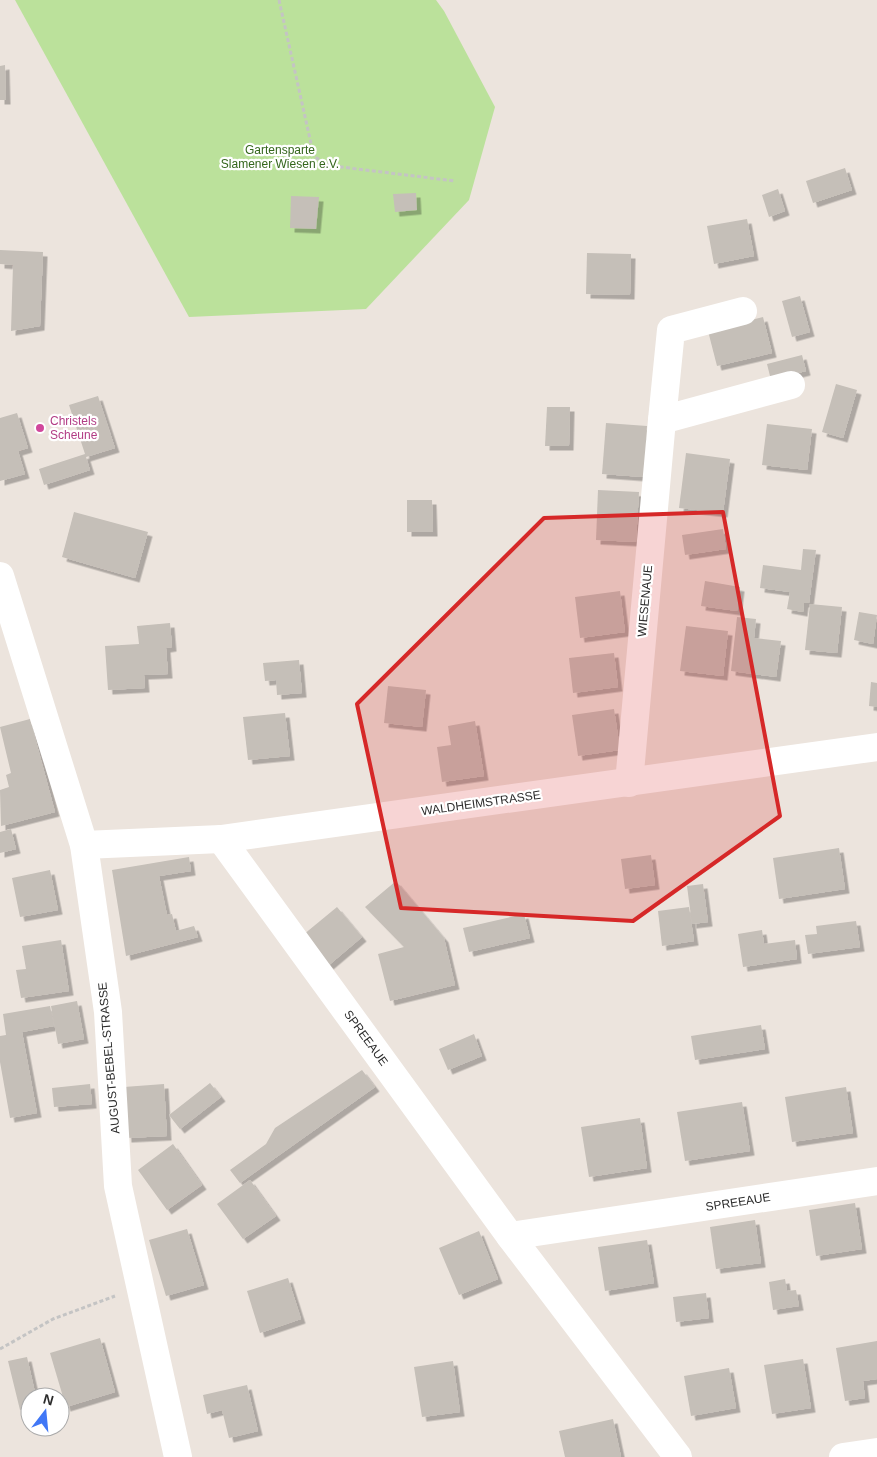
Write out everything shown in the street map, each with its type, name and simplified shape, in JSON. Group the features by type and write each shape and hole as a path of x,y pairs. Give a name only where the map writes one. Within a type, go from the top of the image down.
{"street":[{"name":"WIESENAUE","path":"628,783 671,330 743,311"},
{"path":"662,420 791,385"},
{"name":"AUGUST-BEBEL-STRASSE","path":"0,576 84,845 108,1012 118,1186 178,1457"},
{"name":"WALDHEIMSTRASSE","path":"84,845 221,839 877,747"},
{"name":"SPREEAUE","path":"221,839 510,1236 678,1457"},
{"name":"SPREEAUE","path":"510,1236 877,1181"},
{"path":"844,1457 877,1452"}],"path":[{"path":"279,0 314,157 333,166 455,181"},
{"path":"0,1349 53,1319 106,1298 140,1290"}],"highlighted area":[{"path":"723,512 780,816 633,921 401,908 357,704 544,518"}],"green space":[{"name":"Gartensparte Slamener Wiesen e.V.","path":"15,0 436,0 444,11 495,107 469,200 366,309 189,317"}],"building":[{"path":"5,65 6,100 0,100 0,66"},
{"path":"845,168 852,190 813,203 806,181"},
{"path":"778,189 785,211 769,217 762,195"},
{"path":"416,193 417,210 395,212 393,194"},
{"path":"291,196 319,197 316,229 290,228"},
{"path":"747,219 754,256 714,264 707,226"},
{"path":"0,250 43,252 40,326 11,331 13,265 0,264"},
{"path":"587,253 631,254 630,295 586,294"},
{"path":"800,296 810,332 792,337 782,301"},
{"path":"763,317 772,353 717,366 708,331"},
{"path":"802,355 806,371 771,380 767,364"},
{"path":"836,384 857,390 843,438 822,432"},
{"path":"98,396 115,448 86,457 90,470 44,485 39,469 85,454 69,405"},
{"path":"547,407 570,407 569,446 545,446"},
{"path":"17,413 28,448 18,451 25,474 0,481 0,418"},
{"path":"606,423 647,426 643,477 602,474"},
{"path":"767,424 812,429 807,470 762,465"},
{"path":"686,453 730,459 723,513 679,508"},
{"path":"598,490 639,492 636,542 596,540"},
{"path":"407,500 432,500 433,532 407,532"},
{"path":"74,512 148,532 135,578 62,557"},
{"path":"723,529 726,549 685,555 682,535"},
{"path":"803,549 816,550 809,603 804,603 803,612 787,609 790,592 760,588 763,565 801,570"},
{"path":"705,581 740,587 737,611 701,606"},
{"path":"620,591 625,632 580,638 575,597"},
{"path":"810,604 842,607 837,653 805,650"},
{"path":"859,612 877,615 873,644 854,640"},
{"path":"737,617 756,619 754,638 781,641 776,677 731,671"},
{"path":"170,623 172,647 166,648 168,674 144,675 145,688 108,690 105,646 139,644 137,626"},
{"path":"686,626 728,631 723,676 680,671"},
{"path":"614,653 618,687 573,693 569,658"},
{"path":"299,660 302,693 277,695 276,680 265,681 263,663"},
{"path":"871,682 877,683 877,707 869,706"},
{"path":"388,686 426,690 422,727 384,723"},
{"path":"614,709 620,750 578,756 572,715"},
{"path":"285,713 290,756 248,760 243,717"},
{"path":"30,719 55,812 1,826 0,790 9,787 6,775 11,773 0,727"},
{"path":"475,721 484,776 442,782 437,747 451,745 448,726"},
{"path":"11,829 16,849 0,853 0,832"},
{"path":"839,848 845,889 779,899 773,858"},
{"path":"651,855 655,885 625,889 621,859"},
{"path":"189,857 191,871 159,876 167,915 172,914 176,931 194,926 198,937 126,956 112,870"},
{"path":"50,870 58,910 20,917 12,878"},
{"path":"396,881 444,938 455,985 390,1001 378,954 404,947 365,907"},
{"path":"703,884 708,922 692,924 687,886"},
{"path":"337,907 362,937 329,965 303,935"},
{"path":"689,907 694,941 662,946 658,911"},
{"path":"524,914 530,938 469,952 463,928"},
{"path":"856,921 860,947 808,954 805,935 817,934 816,926"},
{"path":"762,930 764,944 795,940 797,959 743,967 738,934"},
{"path":"61,940 69,991 21,998 16,970 26,969 22,946"},
{"path":"77,1001 84,1039 58,1044 51,1006"},
{"path":"50,1006 54,1026 22,1032 37,1113 10,1118 0,1062 0,1036 6,1035 3,1014"},
{"path":"761,1025 765,1049 695,1060 691,1036"},
{"path":"474,1034 482,1056 448,1070 439,1049"},
{"path":"362,1070 375,1087 240,1183 230,1170 266,1144 275,1128"},
{"path":"210,1083 221,1097 180,1129 169,1115"},
{"path":"90,1084 92,1104 54,1107 52,1088"},
{"path":"164,1084 167,1136 127,1138 124,1087"},
{"path":"846,1087 853,1133 792,1142 785,1097"},
{"path":"742,1102 750,1151 685,1161 677,1112"},
{"path":"640,1118 647,1168 589,1177 581,1127"},
{"path":"173,1144 202,1185 167,1210 138,1170"},
{"path":"250,1180 276,1216 243,1239 217,1204"},
{"path":"855,1203 862,1249 816,1256 809,1210"},
{"path":"755,1220 761,1263 716,1269 710,1227"},
{"path":"187,1229 204,1285 166,1296 149,1240"},
{"path":"479,1231 498,1279 459,1295 439,1248"},
{"path":"647,1240 654,1283 605,1291 598,1247"},
{"path":"288,1278 301,1319 260,1333 247,1291"},
{"path":"785,1279 787,1291 796,1290 799,1306 773,1310 769,1282"},
{"path":"706,1293 709,1318 676,1322 673,1297"},
{"path":"100,1338 115,1392 70,1406 70,1387 60,1387 50,1353"},
{"path":"877,1341 877,1379 863,1381 865,1398 845,1401 836,1348"},
{"path":"27,1357 34,1387 20,1387 20,1410 8,1361"},
{"path":"803,1359 811,1408 772,1414 764,1365"},
{"path":"453,1361 460,1412 422,1417 414,1367"},
{"path":"729,1368 736,1408 691,1416 684,1376"},
{"path":"247,1385 258,1431 229,1438 222,1410 207,1414 203,1395"},
{"path":"613,1419 621,1457 565,1457 559,1431"}],"place":[{"name":"Christels Scheune","path":"40,428"}]}
